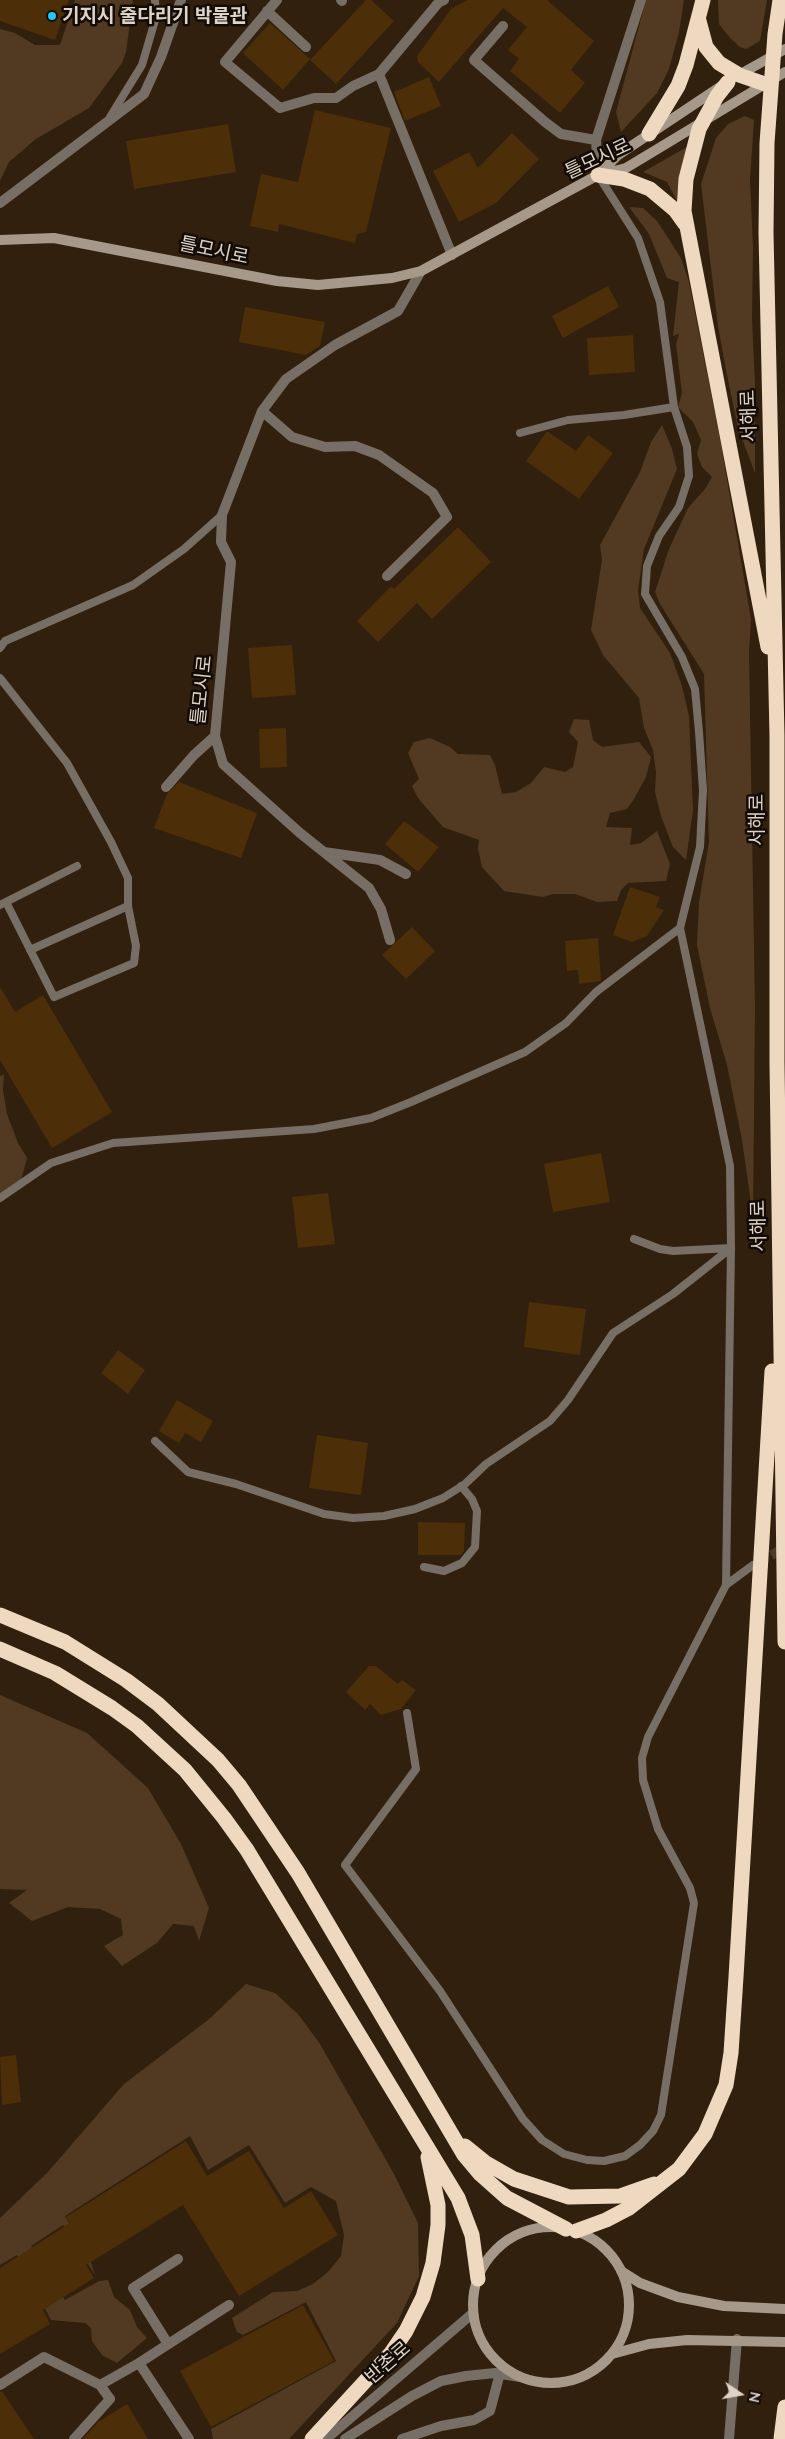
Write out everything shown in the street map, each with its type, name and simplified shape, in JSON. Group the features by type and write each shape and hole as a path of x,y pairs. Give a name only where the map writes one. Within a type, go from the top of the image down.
{"highway":[{"path":"649,134 678,86 703,0"},
{"name":"서해로","path":"780,5 767,143 766,338 776,690 785,1642"},
{"path":"699,19 706,48 733,79 765,84"},
{"path":"733,79 703,121 693,146 686,179 685,225 776,690"},
{"path":"598,175 624,179 650,189 675,210 685,225"},
{"path":"0,1615 65,1642 102,1664 158,1704 218,1760 239,1785 298,1873 446,2126 468,2160 498,2192 527,2211 571,2230 606,2220 629,2208 679,2169 711,2124 726,2085 731,2053 780,1245"},
{"path":"0,1649 55,1673 112,1708 159,1744 185,1770 246,1850 463,2207 474,2243 478,2279"},
{"path":"446,2126 473,2152 500,2173 525,2184 570,2197 596,2198 631,2193 647,2188 679,2169"},
{"path":"312,2439 392,2353 413,2318 429,2282 436,2246 438,2205 432,2170 423,2139"},
{"path":"781,2439 785,2407"}],"main road":[{"path":"598,175 618,155 649,134 733,79 785,49"},
{"name":"틀모시로","path":"0,240 54,238 277,282 318,285 392,278 421,271 598,175 626,168 785,72"},
{"name":"반촌로","path":"620,2270 628,2296 628,2316 622,2336 612,2354 595,2370 566,2382 543,2383 520,2378 499,2364 488,2352 476,2330 473,2296 484,2265 494,2252 513,2237 535,2229 571,2230 602,2246 620,2270 635,2281 678,2297 724,2306 785,2310"},
{"name":"반촌로","path":"612,2354 664,2341 737,2339 785,2342"}],"street":[{"path":"0,203 144,94 161,57 181,0"},
{"path":"277,0 225,62 280,108 314,98 336,98 353,86 379,74 440,1"},
{"path":"598,175 596,140 641,0"},
{"path":"268,11 306,47"},
{"path":"503,26 474,60 561,134 596,140"},
{"path":"379,74 452,254"},
{"name":"틀모시로","path":"390,940 381,908 369,888 300,833 223,764 215,736 231,562 221,542 222,515 262,411 286,379 335,345 398,311 421,271"},
{"path":"262,411 292,437 325,448 354,446 379,455 433,493 447,517 387,576"},
{"path":"166,787 194,755 215,736"},
{"path":"324,852 349,854 380,860 406,874"},
{"path":"168,2344 133,2288 178,2260"},
{"path":"100,2385 229,2305"},
{"name":"반촌로","path":"326,2439 473,2313"},
{"path":"729,2439 737,2339"},
{"path":"0,2385 44,2358 100,2385 110,2399 74,2439"},
{"path":"139,2362 189,2439"},
{"path":"402,2439 441,2426 474,2420 490,2411 500,2373"},
{"name":"반촌로","path":"345,2439 412,2396 435,2384 466,2376 500,2373 520,2378"}],"lane":[{"path":"107,122 142,66 156,17 155,0"},
{"path":"598,175 638,238 660,302 674,407 687,447 688,476 679,506 659,536 647,566 645,594 682,657 695,689 700,732 703,790 700,847 680,928 730,1166 731,1248 726,1585"},
{"path":"520,433 568,420 624,415 674,407"},
{"path":"0,648 5,641 38,625 134,585 184,548 222,515"},
{"path":"0,678 67,763 86,794 128,878 128,906 136,946 134,963 54,997 3,903 77,866"},
{"path":"30,950 128,906"},
{"path":"0,1198 51,1163 114,1143 314,1130 371,1118 525,1052 566,1023 596,992 680,928"},
{"path":"634,1239 660,1249 673,1251 731,1248"},
{"path":"154,1441 188,1472 236,1484 324,1514 353,1518 384,1516 415,1509 443,1498 461,1486 486,1464 550,1421 568,1400 613,1333 673,1294 731,1248"},
{"path":"424,1567 444,1571 462,1563 475,1547 477,1511 472,1499 461,1486"},
{"path":"407,1713 416,1769 344,1864 440,1991 523,2119 542,2140 564,2154 586,2160 604,2161 625,2156 640,2145 652,2131 661,2115 694,1903 690,1888 658,1830 643,1780 642,1758 648,1737 726,1585 753,1565"}],"shaded area":[{"path":"75,0 133,0 126,52 122,63 89,108 36,139 9,162 0,181 0,29 15,33 35,45 60,45"},
{"path":"646,0 684,0 679,32 669,69 657,93 621,132 616,112"},
{"path":"718,0 767,0 760,41 746,49 740,47 730,38 719,24"},
{"path":"745,116 754,120 750,180 753,247 752,318 755,384 755,473 738,428 726,370 718,326 701,184 716,138 728,124"},
{"path":"687,147 679,181 677,201 667,182 643,172"},
{"path":"629,207 643,208 657,221 681,258 689,282 721,444 751,619 749,652 755,1008 753,1217 742,1140 727,1065 710,1008 697,945 699,902 709,842 704,674 660,604 655,592 669,549 688,508 705,489 712,477 702,467 697,454 701,440 693,422 678,407 682,393 676,344 679,334 673,336 679,282 667,278 649,234"},
{"path":"662,425 672,449 677,469 644,549 638,590 640,608 670,653 682,686 689,716 693,810 686,860 673,847 661,816 655,792 656,772 653,750 644,728 639,698 603,655 591,630 602,560 600,545 640,472 651,442"},
{"path":"574,719 589,720 593,740 602,747 639,742 651,757 646,777 634,799 627,809 610,813 606,827 632,828 630,845 641,843 657,831 670,864 666,881 628,883 621,890 617,901 597,902 575,894 553,894 543,897 504,891 482,867 478,849 479,840 443,827 418,798 412,786 419,779 408,753 414,742 430,738 450,747 458,754 490,755 495,765 502,794 516,792 531,783 544,767 565,772 573,767 578,742 569,732"},
{"path":"4,1075 3,1090 7,1114 18,1143 27,1158 20,1184 0,1198 0,1076"},
{"path":"0,1695 87,1733 148,1788 181,1844 209,1908 199,1941 194,1926 173,1924 157,1943 122,1966 104,1946 123,1935 121,1919 100,1909 68,1907 32,1921 9,1903 27,1890 0,1889"},
{"path":"246,1984 275,1993 298,2014 320,2044 394,2174 418,2223 419,2276 397,2323 289,2439 213,2439 211,2429 336,2361 306,2302 243,2335 237,2332 232,2318 273,2292 297,2291 313,2284 329,2271 341,2256 344,2235 336,2201 311,2187 285,2203 249,2145 208,2170 190,2136 65,2216 90,2260 95,2275 63,2225 31,2246 65,2300 99,2281 108,2280 114,2297 130,2310 137,2327 147,2338 117,2363 102,2355 92,2341 91,2328 85,2323 51,2320 17,2255 0,2265 0,2218 47,2173 124,2084 208,2020"}],"building":[{"path":"0,0 69,0 55,40 0,21"},
{"path":"366,0 371,0 394,21 336,84 310,60"},
{"path":"468,0 547,0 594,41 571,70 585,83 560,113 510,71 519,59 508,50 527,27 503,8 439,82 418,62 417,56 452,8"},
{"path":"270,23 310,59 283,90 243,53"},
{"path":"429,77 441,106 405,121 394,92"},
{"path":"315,110 391,128 366,232 357,234 355,243 279,224 278,232 250,226 261,174 298,182"},
{"path":"228,124 236,172 134,189 126,141"},
{"path":"512,133 539,159 496,203 459,222 433,171 469,152 478,168"},
{"path":"608,286 619,307 563,338 552,316"},
{"path":"245,307 325,322 320,346 306,355 239,342"},
{"path":"633,335 635,372 589,375 587,338"},
{"path":"547,431 576,451 588,435 613,453 579,499 526,461"},
{"path":"458,527 491,562 432,619 417,603 378,642 357,621 391,586 394,589"},
{"path":"292,645 296,695 252,698 248,648"},
{"path":"286,728 287,767 260,768 259,729"},
{"path":"179,782 257,813 241,858 154,828 167,794"},
{"path":"404,821 439,847 418,872 385,844"},
{"path":"630,887 660,897 656,907 664,910 647,936 632,942 613,935"},
{"path":"412,927 435,951 406,979 382,955"},
{"path":"598,938 601,981 579,984 578,970 567,971 565,941"},
{"path":"0,987 15,1012 43,995 112,1112 52,1148 0,1060"},
{"path":"601,1153 610,1202 553,1212 544,1164"},
{"path":"328,1193 335,1244 298,1248 292,1197"},
{"path":"529,1302 586,1309 580,1355 524,1347"},
{"path":"118,1350 145,1370 128,1394 101,1373"},
{"path":"177,1400 213,1421 201,1442 185,1433 179,1443 159,1431"},
{"path":"317,1435 368,1443 361,1495 309,1488"},
{"path":"418,1522 465,1523 464,1551 461,1555 418,1555"},
{"path":"369,1666 376,1666 398,1684 402,1680 416,1690 401,1709 381,1715 370,1704 365,1710 346,1692"},
{"path":"16,2055 21,2102 2,2105 0,2057"},
{"path":"186,2141 207,2176 249,2151 284,2208 311,2191 338,2235 239,2296 183,2205 86,2265 94,2278 43,2310 50,2324 0,2354 0,2268 70,2223 66,2217"},
{"path":"303,2305 334,2361 211,2427 180,2371"},
{"path":"2,2391 34,2439 0,2439 0,2392"},
{"path":"127,2404 148,2439 83,2439 98,2422"}],"tunnel":[{"path":"758,1562 785,1548"}],"place":[{"name":"기지시 줄다리기 박물관","path":"52,16"}]}
